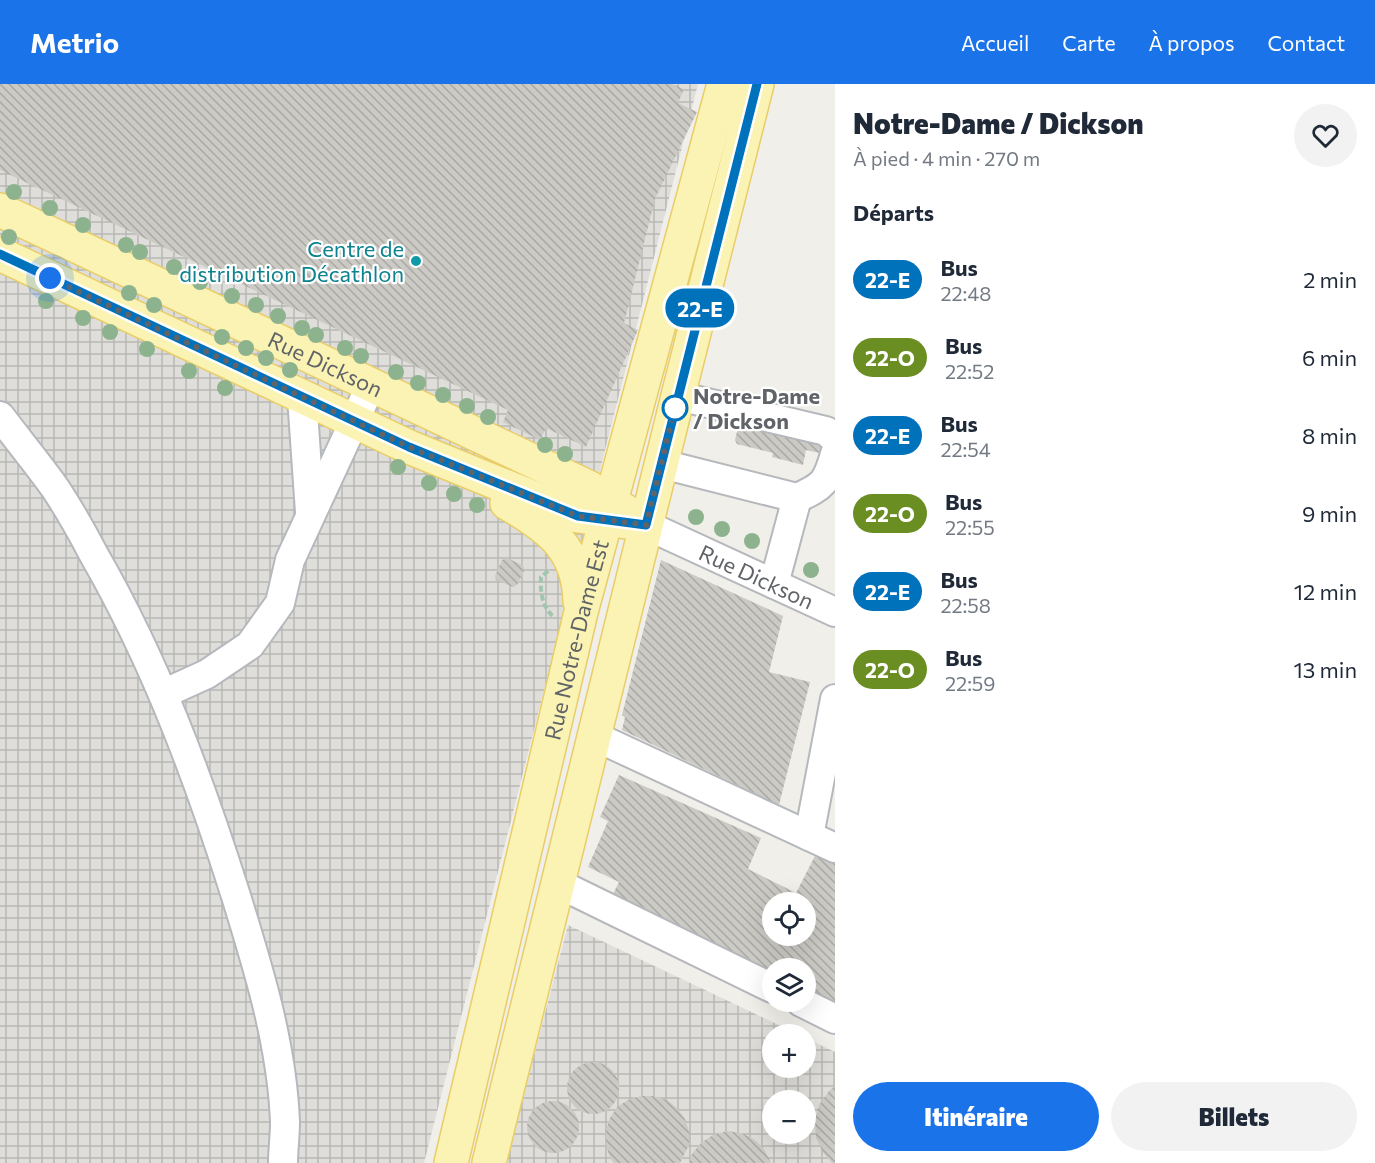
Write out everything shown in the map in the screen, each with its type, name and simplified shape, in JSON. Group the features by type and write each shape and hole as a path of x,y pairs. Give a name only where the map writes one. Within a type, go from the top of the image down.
{"main road":[{"name":"Rue Notre-Dame Est","path":"451,1163 571,617 609,511 724,84"},
{"name":"Rue Notre-Dame Est","path":"489,1163 757,84"},
{"name":"Rue Dickson","path":"0,210 590,488 609,511 646,525"},
{"path":"66,286 83,249"},
{"name":"Rue Dickson","path":"0,254 409,447 578,516 609,511"},
{"path":"172,336 189,300"},
{"path":"409,447 522,512 551,533 571,556 579,579 571,617"}],"street":[{"path":"163,694 207,674 250,645 280,603 290,560 371,385"},
{"path":"678,396 826,431 835,439"},
{"path":"302,397 310,515"},
{"path":"0,416 55,489 110,582 151,664 191,763 217,837 267,1003 285,1123 283,1163"},
{"path":"662,464 797,498 818,489 824,483 835,454"},
{"path":"774,584 797,498"},
{"name":"Rue Dickson","path":"646,525 835,612"},
{"path":"809,836 835,699"},
{"path":"594,736 835,848"},
{"path":"557,882 762,983"},
{"path":"816,1010 835,1019"}],"path":[{"path":"556,565 541,577 540,588 546,608 552,616 571,617"}],"shaded area":[{"path":"0,84 698,84 424,1163 0,1163"},
{"path":"568,925 777,1024 762,1024 762,1078 816,1078 816,1043 835,1052 835,1163 506,1163"}],"building":[{"name":"Centre de distribution Décathlon","path":"0,84 672,84 684,89 678,103 697,112 655,199 624,323 638,330 586,447 546,428 540,440 503,422 508,410 0,170"},
{"path":"739,423 810,434 808,442 826,446 824,454 806,450 803,465 772,457 773,453 737,444 735,440"},
{"path":"507,558 522,565 525,569 517,585 513,587 496,580 495,576 502,560"},
{"path":"661,560 783,616 769,672 810,682 779,805 622,730 625,717 622,715"},
{"path":"619,775 761,838 748,869 794,892 762,892 762,946 816,946 816,892 797,892 818,850 835,858 835,1010 816,1001 816,958 762,958 762,976 608,904 619,882 588,867 608,821 600,817"},
{"path":"588,1062 598,1062 612,1069 619,1088 612,1107 598,1114 588,1114 578,1110 571,1103 567,1093 567,1083 571,1073 578,1066"},
{"path":"835,1086 835,1163 832,1163 824,1154 816,1138 816,1116 819,1105"},
{"path":"641,1096 654,1096 667,1100 685,1119 689,1131 689,1145 680,1163 614,1163 610,1158 606,1145 606,1130 610,1118 617,1107"},
{"path":"548,1101 558,1101 572,1108 579,1127 572,1146 558,1153 548,1153 538,1149 531,1142 527,1132 527,1122 531,1112 538,1105"},
{"path":"727,1131 741,1133 754,1139 764,1149 771,1163 689,1163 692,1154 701,1143 713,1135"}],"bus line":[{"name":"22-E","path":"0,254 409,447 578,516 646,525 757,84"}],"place":[{"name":"Centre de distribution Décathlon","path":"416,261"},
{"name":"Notre-Dame / Dickson","path":"675,408"}],"route":[{"path":"50,278 409,447 578,516 646,525 675,408"}]}
